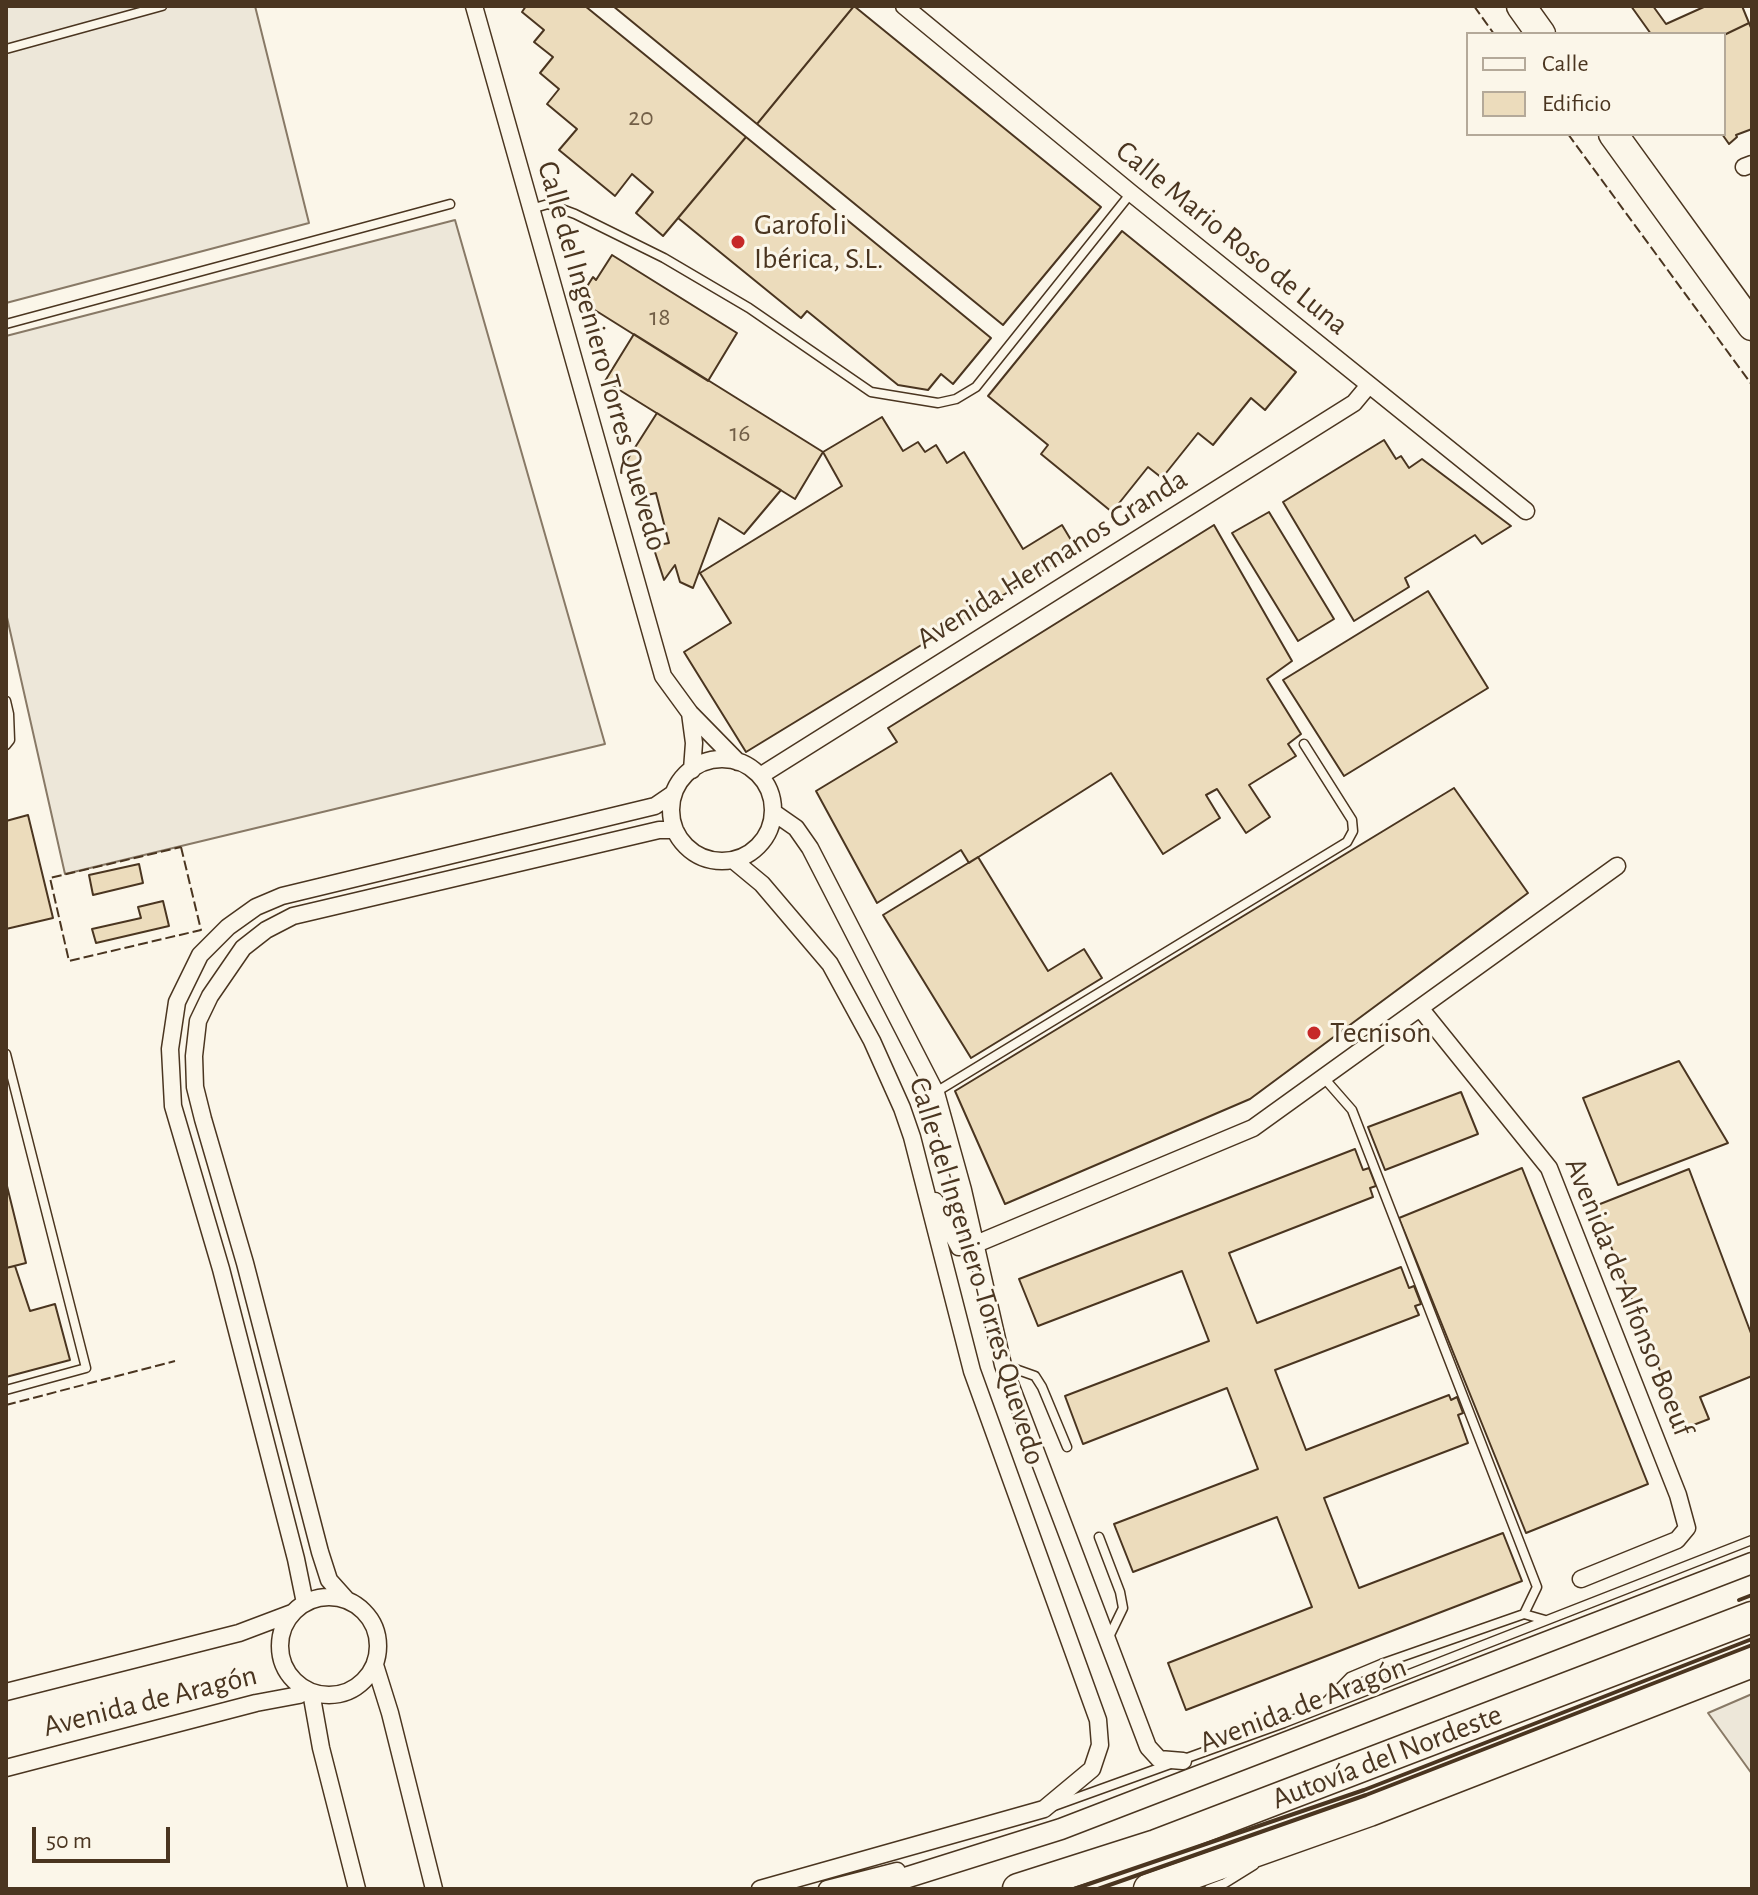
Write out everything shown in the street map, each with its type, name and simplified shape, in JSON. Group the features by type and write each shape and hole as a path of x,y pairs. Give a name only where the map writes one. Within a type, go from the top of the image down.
{"highway":[{"path":"1521,6 1540,32"},
{"path":"1614,136 1752,326"},
{"name":"Autovía del Nordeste","path":"1018,1889 1156,1845 1752,1617"},
{"name":"Autovía del Nordeste","path":"1149,1889 1303,1835 1752,1662"}],"street":[{"name":"Calle del Ingeniero Torres Quevedo","path":"474,6 663,676 690,713 738,762"},
{"name":"Calle Mario Roso de Luna","path":"904,6 1526,511"},
{"name":"Avenida Hermanos Granda","path":"760,776 1354,403 1369,385"},
{"path":"690,713 694,743 692,770"},
{"path":"298,1608 296,1559 221,1269 173,1106 170,1049 177,1002 200,955 228,927 256,907 282,896 655,806 674,793 684,776 699,764 718,759 738,762 760,776 767,787 773,812 765,838 745,855 733,860 705,858 682,842 675,830 672,818 674,793"},
{"name":"Calle del Ingeniero Torres Quevedo","path":"773,812 796,828 810,848 936,1093 963,1190 1003,1365 1148,1747 1159,1759 1183,1761"},
{"path":"346,1599 329,1580 320,1552 245,1263 200,1108 195,1087 194,1056 198,1021 228,966 243,948 266,930 293,916 659,830 675,830"},
{"name":"Calle del Ingeniero Torres Quevedo","path":"733,860 762,884 830,964 872,1041 902,1108 972,1371 1098,1720 1100,1745 1092,1769 1044,1809"},
{"path":"922,1176 959,1247 976,1244 1253,1128 1617,866"},
{"name":"Avenida de Alfonso Boeuf","path":"1420,1008 1549,1168 1678,1495 1687,1528 1677,1540 1581,1579"},
{"name":"Avenida de Aragón","path":"870,1889 1061,1829 1752,1563"},
{"path":"375,1665 367,1678 341,1694 309,1691 295,1682 286,1670 280,1641 284,1626 298,1608 332,1596 358,1605 375,1626 378,1639 375,1665 434,1889"},
{"name":"Avenida de Aragón","path":"6,1692 239,1633 298,1608"},
{"path":"309,1691 357,1889"},
{"name":"Avenida de Aragón","path":"6,1768 309,1691"},
{"path":"760,1889 1044,1809"},
{"path":"827,1889 1061,1829"}],"lane":[{"path":"6,49 162,6"},
{"path":"531,209 548,204 664,258 749,308 871,392 938,403 956,399 976,387 1131,193"},
{"path":"6,324 450,204"},
{"path":"6,701 10,727 10,740 6,745"},
{"path":"936,1093 1347,842 1353,831 1352,820 1304,744"},
{"path":"6,1054 86,1368 6,1390"},
{"path":"1324,1078 1352,1110 1537,1587 1524,1614"},
{"path":"1003,1365 1035,1376 1067,1447"},
{"path":"1099,1537 1123,1608 1108,1640"},
{"path":"1044,1809 1319,1710 1752,1540"},
{"path":"1319,1710 1350,1677 1524,1614 1546,1620"},
{"path":"1209,1889 1225,1883 1303,1835"}],"shaded area":[{"path":"6,6 255,6 309,223 6,303"},
{"path":"455,220 605,744 65,874 6,613 6,336"},
{"path":"1752,1694 1752,1774 1708,1713"}],"building":[{"path":"526,6 585,6 746,137 663,236 636,213 653,192 632,174 615,196 559,150 577,129 547,104 559,89 540,73 553,57 534,42 544,30 522,12"},
{"path":"613,6 854,6 757,124"},
{"path":"854,6 1101,207 1003,325 757,124"},
{"path":"1631,6 1653,6 1666,24 1706,6 1742,6 1749,23 1726,34 1650,32"},
{"path":"1749,23 1752,30 1752,129 1736,135 1729,144 1723,136 1726,136 1726,34"},
{"path":"746,137 991,338 953,384 941,374 928,390 898,385 807,311 801,318 678,218"},
{"path":"1122,231 1296,372 1265,410 1251,398 1213,445 1198,433 1162,478 1148,467 1112,512 1041,454 1048,445 988,396"},
{"path":"612,255 737,333 708,381 582,302 590,290 586,288 593,277 596,280"},
{"path":"634,334 823,452 795,499 605,381"},
{"path":"657,413 781,490 744,534 719,518 693,588 680,582 675,565 664,580 653,546 669,543 656,493 639,497 627,460"},
{"path":"882,417 903,451 918,442 925,452 936,445 947,463 964,452 1023,549 1062,525 1077,550 746,752 684,652 731,623 700,573 842,486 823,452"},
{"path":"1384,440 1396,459 1401,456 1409,468 1422,459 1511,526 1482,544 1475,535 1405,578 1409,587 1354,621 1283,502"},
{"path":"1269,512 1334,619 1298,641 1232,533"},
{"path":"1214,525 1292,661 1267,679 1301,734 1288,744 1296,756 1249,785 1270,817 1246,833 1217,789 1206,795 1220,818 1163,854 1111,773 969,863 961,850 877,903 816,791 897,742 888,728"},
{"path":"1428,591 1488,688 1344,776 1283,680"},
{"path":"1454,788 1528,893 1250,1099 1005,1204 955,1091"},
{"path":"28,815 53,918 6,929 6,821"},
{"path":"978,857 1048,971 1084,949 1102,978 971,1058 883,915"},
{"path":"139,864 143,883 93,895 89,875"},
{"path":"163,901 169,926 96,943 92,929 141,918 138,907"},
{"path":"1679,1061 1728,1143 1618,1185 1583,1098"},
{"path":"1461,1092 1478,1134 1385,1170 1368,1127"},
{"path":"1355,1149 1363,1170 1369,1168 1376,1186 1370,1188 1373,1197 1229,1253 1257,1323 1401,1267 1409,1288 1414,1286 1421,1304 1415,1306 1419,1315 1275,1370 1306,1450 1449,1395 1451,1400 1457,1397 1463,1413 1458,1415 1468,1443 1324,1498 1359,1588 1503,1533 1522,1581 1186,1710 1168,1663 1312,1607 1277,1517 1133,1572 1114,1524 1258,1469 1227,1388 1083,1444 1065,1396 1209,1341 1182,1271 1038,1326 1019,1279"},
{"path":"1522,1168 1648,1484 1526,1533 1399,1218"},
{"path":"1689,1169 1752,1336 1752,1376 1700,1397 1709,1419 1683,1429 1595,1206"},
{"path":"6,1182 26,1263 6,1268"},
{"path":"15,1266 30,1311 55,1304 70,1360 6,1377 6,1268"}],"fence":[{"path":"1474,6 1493,32"},
{"path":"1569,136 1752,385"},
{"path":"181,847 201,930 69,961 50,878 181,847"},
{"path":"6,1405 175,1361"}],"wall":[{"path":"1739,1600 1752,1595"},
{"path":"1074,1889 1364,1790 1752,1639"},
{"path":"1098,1889 1366,1795 1752,1645"}],"place":[{"name":"Garofoli Ibérica, S.L.","path":"738,242"},
{"name":"Tecnison","path":"1314,1033"}]}
